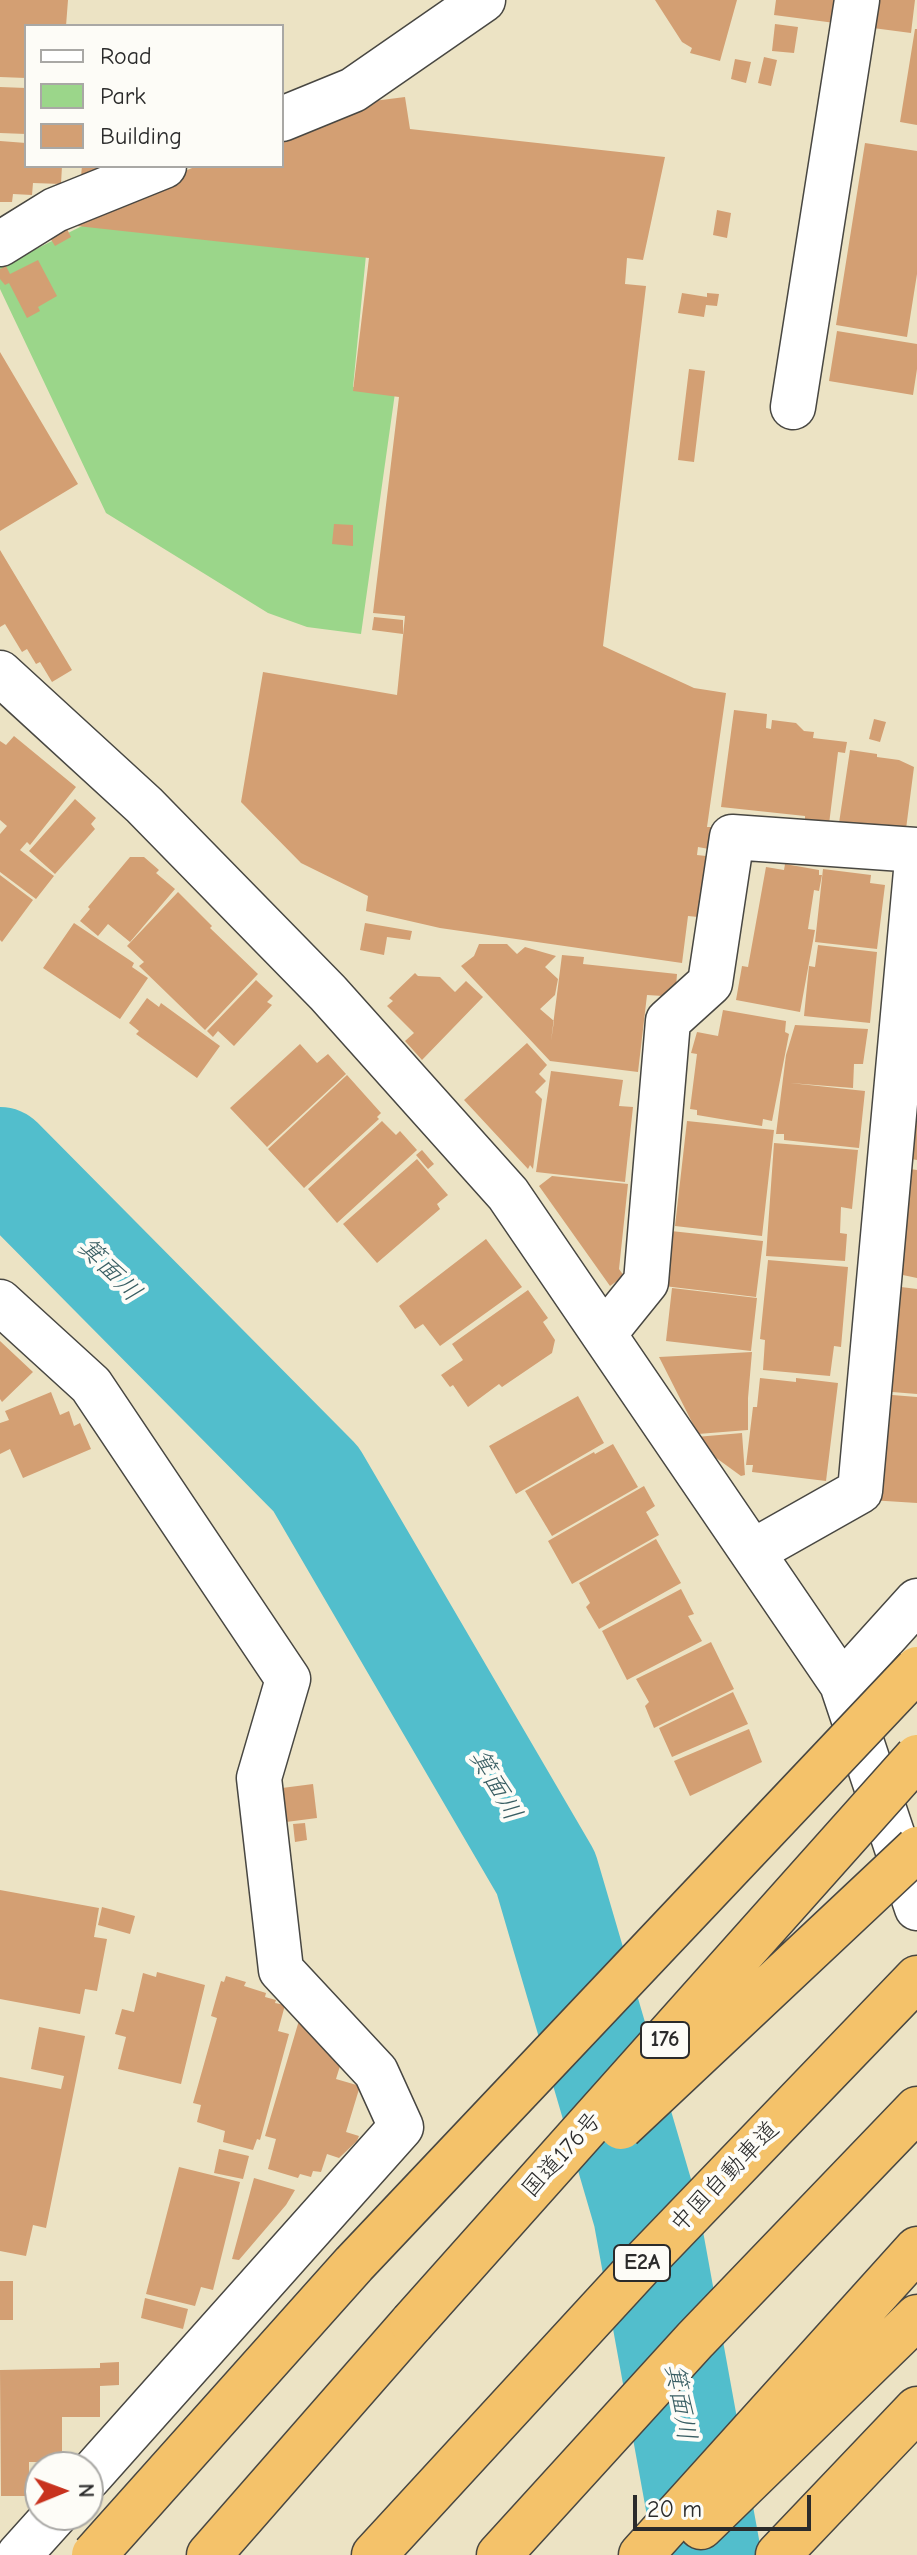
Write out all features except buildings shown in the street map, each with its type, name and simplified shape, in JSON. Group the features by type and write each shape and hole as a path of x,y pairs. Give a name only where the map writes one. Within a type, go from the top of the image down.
{"highway":[{"path":"94,2555 354,2264 917,1669"},
{"name":"国道176号","path":"209,2555 917,1757"},
{"path":"412,2323 917,1849"},
{"name":"中国自動車道","path":"374,2555 639,2267 917,1978"},
{"path":"499,2555 695,2340 917,2109"},
{"path":"641,2555 917,2249"},
{"path":"672,2555 917,2317"},
{"path":"778,2555 917,2409"}],"street":[{"path":"284,118 353,90 483,0"},
{"path":"793,407 857,0"},
{"path":"0,244 55,210 159,168"},
{"path":"0,673 144,805 328,993 508,1194 842,1684 917,1908"},
{"path":"604,1334 646,1282 668,1021 710,983 732,837 917,850"},
{"path":"752,1552 860,1491 917,860"},
{"path":"0,1302 91,1385 288,1679 259,1778 281,1970 376,2072 401,2127 104,2460"},
{"path":"842,1684 917,1601"},
{"path":"19,2555 41,2531"}],"green space":[{"path":"88,223 366,255 353,387 395,393 361,634 307,627 268,613 106,513 0,289 0,267"}],"waterway":[{"name":"箕面川","path":"0,1160 316,1479 546,1873 646,2214 708,2555"}]}
